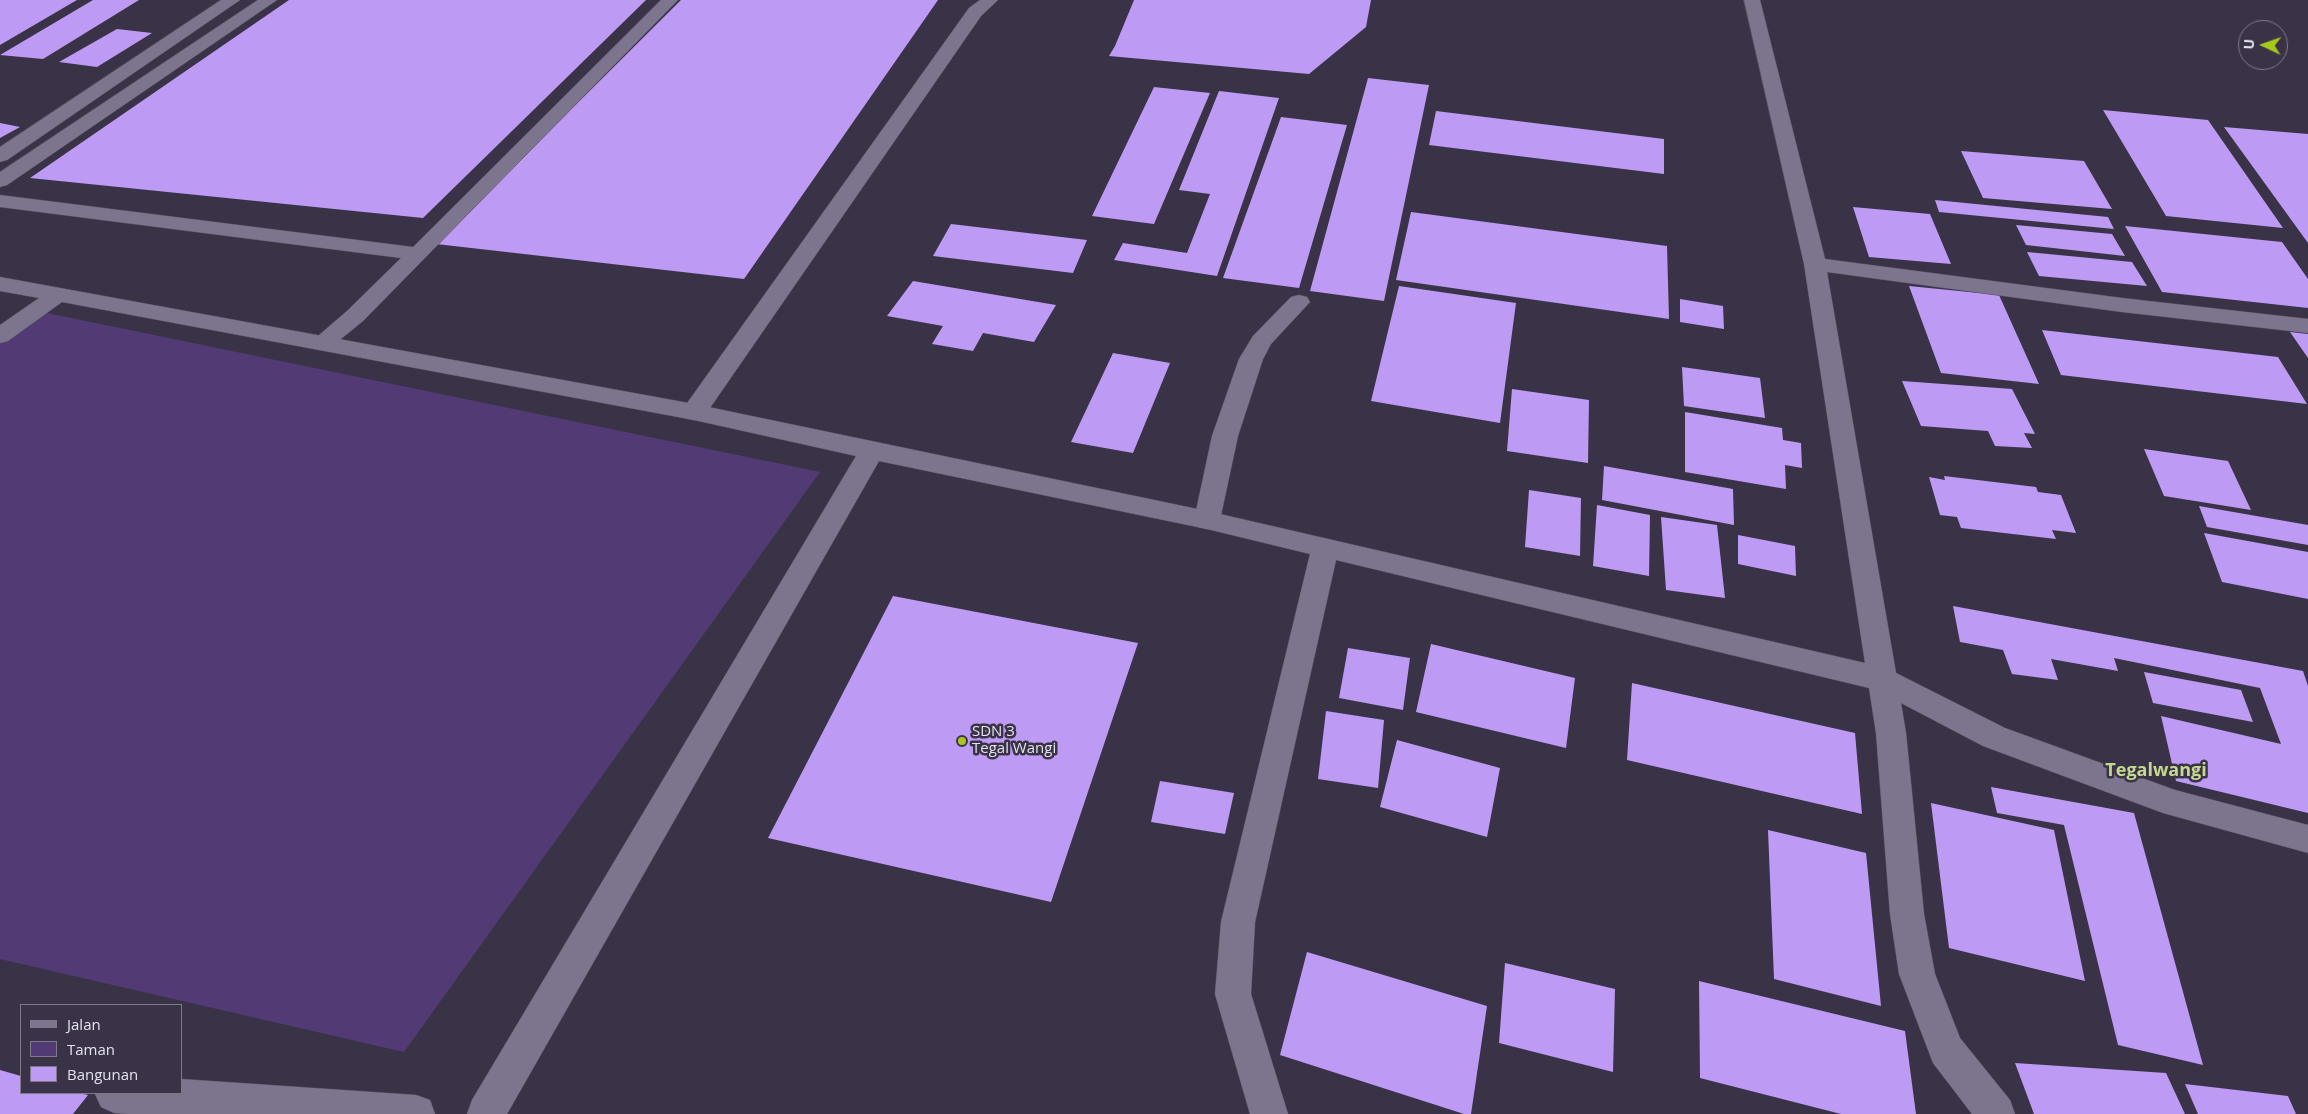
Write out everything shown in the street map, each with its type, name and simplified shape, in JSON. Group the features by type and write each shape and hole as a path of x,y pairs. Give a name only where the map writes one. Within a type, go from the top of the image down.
{"street":[{"path":"0,156 232,0"},
{"path":"0,181 269,0"},
{"path":"323,342 355,316 418,254 670,0"},
{"path":"694,412 975,12 990,0"},
{"path":"1752,0 1815,264 1891,733 1907,914 1917,974 1946,1050 1996,1114"},
{"path":"0,201 418,254"},
{"path":"1815,264 2122,305 2308,326"},
{"path":"0,284 323,342 694,412 1207,520 1882,679 1994,738 2174,803 2308,839"},
{"path":"0,336 57,295"},
{"path":"1207,520 1225,436 1251,360 1261,341 1300,302"},
{"path":"486,1114 872,451"},
{"path":"1269,1114 1234,994 1238,922 1325,548"},
{"path":"114,1094 416,1114"}],"green space":[{"path":"42,312 820,472 404,1052 0,959 0,342"}],"building":[{"path":"0,0 77,0 0,45"},
{"path":"93,0 139,0 43,59 0,55"},
{"path":"289,0 646,0 423,218 30,178"},
{"path":"681,0 938,0 744,279 436,244"},
{"path":"1134,0 1371,0 1366,27 1309,74 1109,56"},
{"path":"117,29 152,33 97,67 59,62"},
{"path":"1368,78 1429,85 1384,301 1310,291"},
{"path":"1154,87 1210,93 1154,224 1092,216"},
{"path":"1219,91 1279,98 1217,276 1114,260 1123,243 1187,253 1210,194 1179,190"},
{"path":"2103,110 2208,120 2283,228 2166,216"},
{"path":"1436,111 1664,139 1664,174 1429,145"},
{"path":"1281,117 1347,125 1299,288 1223,278"},
{"path":"0,123 20,127 0,138"},
{"path":"2224,127 2308,134 2308,243"},
{"path":"1961,151 2084,161 2112,209 1983,198"},
{"path":"1935,200 2108,217 2114,229 1939,212"},
{"path":"1853,207 1930,214 1951,264 1869,257"},
{"path":"1411,212 1667,246 1669,319 1396,280"},
{"path":"951,224 1087,240 1073,273 933,256"},
{"path":"2016,225 2112,234 2125,256 2026,245"},
{"path":"2125,226 2282,242 2308,279 2308,308 2162,292"},
{"path":"2027,252 2132,262 2147,286 2039,276"},
{"path":"913,281 1056,305 1034,342 983,333 973,351 932,344 943,326 887,316"},
{"path":"1399,286 1516,303 1500,423 1371,401"},
{"path":"1909,286 1999,295 2039,384 1941,373"},
{"path":"1680,299 1723,306 1724,329 1680,322"},
{"path":"2042,330 2278,357 2307,404 2061,375"},
{"path":"2290,332 2308,334 2308,358"},
{"path":"1113,353 1170,363 1133,453 1071,442"},
{"path":"1682,367 1760,378 1765,418 1684,406"},
{"path":"1902,381 2012,389 2035,434 2024,433 2032,448 1995,446 1988,431 1921,426"},
{"path":"1512,389 1589,400 1588,463 1507,451"},
{"path":"1685,412 1782,428 1783,440 1801,443 1802,468 1785,465 1786,489 1685,472"},
{"path":"2144,449 2228,461 2251,510 2164,496"},
{"path":"1604,466 1733,489 1734,525 1602,500"},
{"path":"1944,476 2036,487 2038,492 2061,495 2076,533 2052,530 2056,539 1961,528 1957,517 1940,515 1929,477 1945,480"},
{"path":"1529,490 1581,498 1580,556 1525,547"},
{"path":"1597,505 1650,515 1649,576 1593,566"},
{"path":"2199,506 2308,525 2308,545 2207,527"},
{"path":"1661,517 1717,525 1725,598 1666,590"},
{"path":"2204,533 2308,552 2308,599 2222,582"},
{"path":"1738,535 1795,546 1796,576 1738,564"},
{"name":"SDN 3 Tegal Wangi","path":"893,596 1138,643 1051,902 768,838"},
{"path":"1953,606 2303,671 2308,686 2308,813 2176,781 2161,716 2281,744 2260,688 2114,658 2118,671 2051,659 2058,680 2012,674 2003,650 1960,642"},
{"path":"1431,644 1575,678 1566,748 1416,712"},
{"path":"1348,648 1410,658 1403,710 1339,698"},
{"path":"2144,672 2241,690 2253,722 2153,703"},
{"path":"1632,683 1855,733 1862,814 1627,760"},
{"path":"1326,711 1384,720 1378,788 1318,779"},
{"path":"1397,740 1500,768 1487,837 1380,807"},
{"path":"1160,781 1234,793 1225,834 1151,822"},
{"path":"1991,787 2134,813 2203,1065 2118,1045 2064,825 1997,813"},
{"path":"1931,803 2054,830 2085,981 1949,948"},
{"path":"1768,830 1866,853 1881,1006 1774,979"},
{"path":"1307,952 1487,1006 1471,1114 1464,1114 1280,1055"},
{"path":"1505,963 1615,989 1613,1072 1499,1043"},
{"path":"1699,981 1905,1031 1916,1114 1841,1114 1700,1078"},
{"path":"2015,1063 2166,1073 2185,1114 2034,1114"},
{"path":"0,1070 20,1076 20,1094 88,1095 73,1114 0,1114"},
{"path":"2185,1084 2288,1096 2296,1114 2198,1114"}],"place":[{"name":"SDN 3 Tegal Wangi","path":"962,741"}],"district":[{"name":"Tegalwangi","path":"2156,771"}]}
